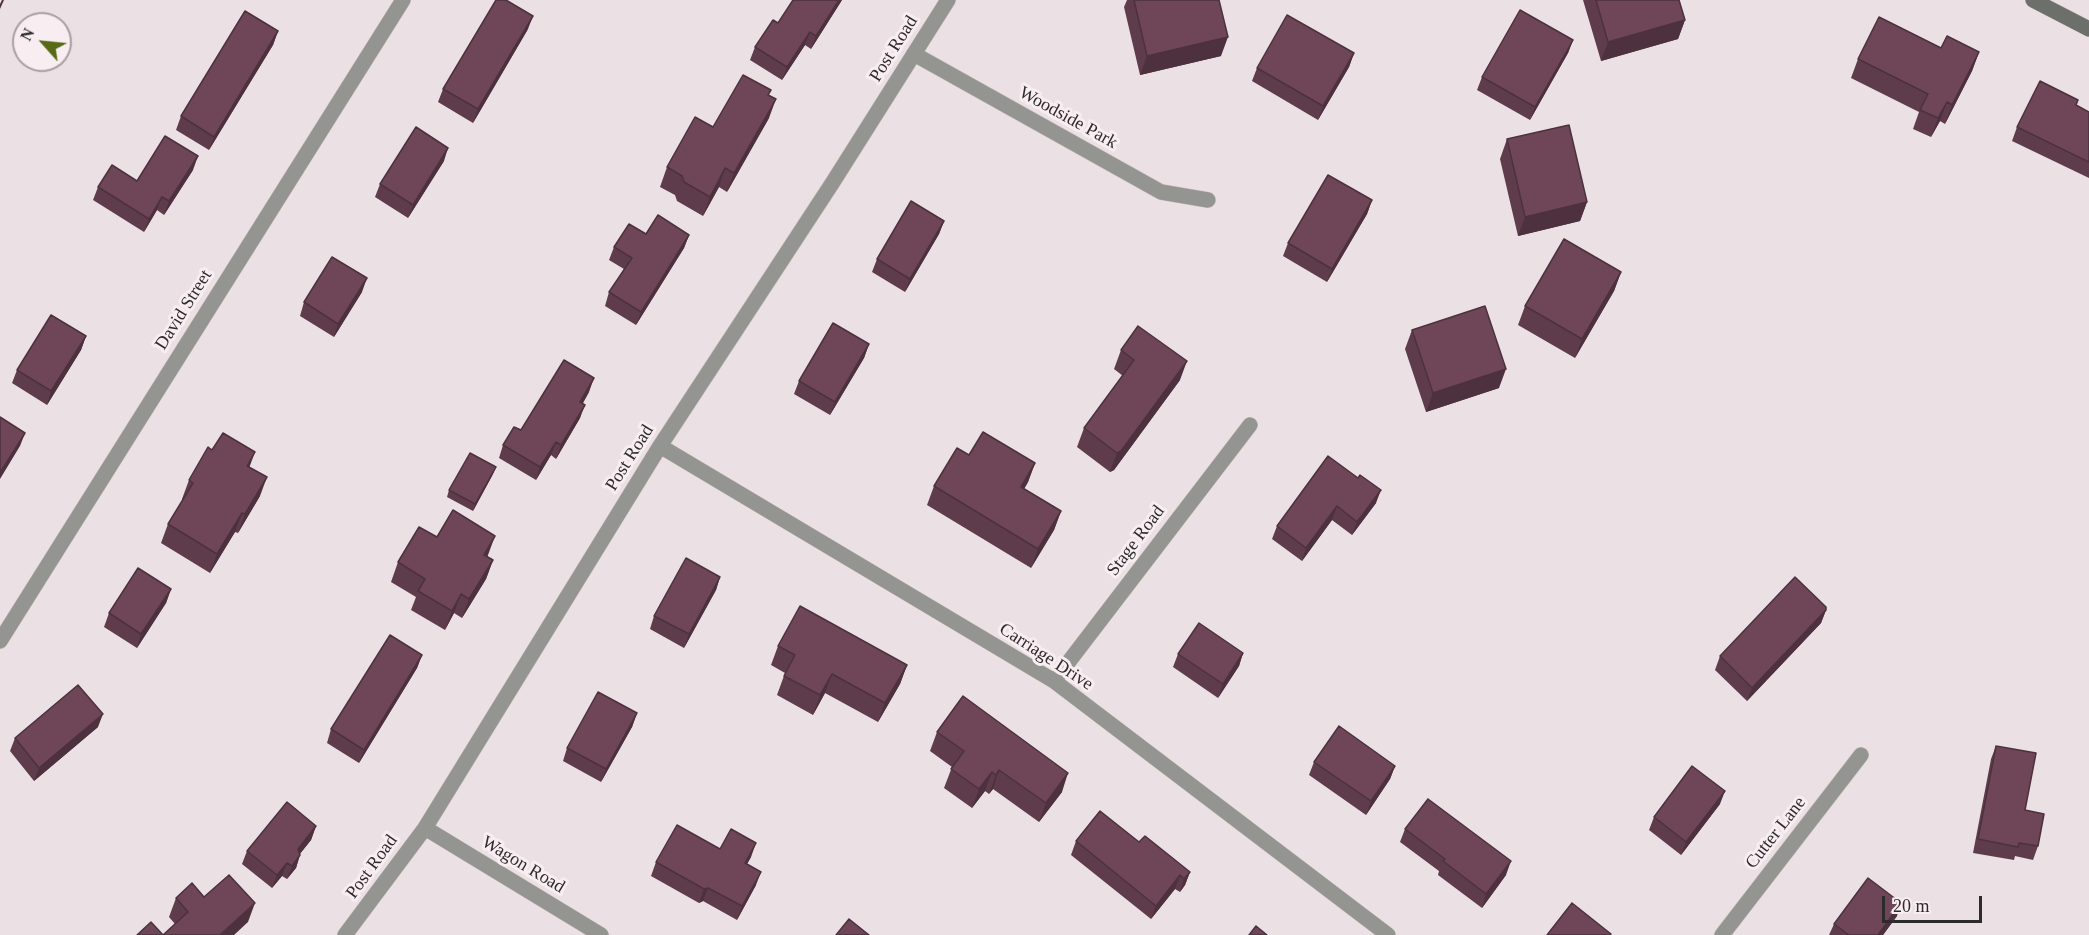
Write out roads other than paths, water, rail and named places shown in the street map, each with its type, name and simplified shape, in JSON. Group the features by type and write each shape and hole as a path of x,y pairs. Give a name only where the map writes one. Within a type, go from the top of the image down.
{"main road":[{"path":"2033,0 2089,29"}],"street":[{"name":"David Street","path":"0,641 403,0"},
{"name":"Post Road","path":"345,935 425,828 660,446 827,192 948,0"},
{"name":"Woodside Park","path":"914,54 1161,192 1208,200"},
{"name":"Stage Road","path":"1054,681 1250,424"},
{"name":"Carriage Drive","path":"660,446 1054,681 1388,935"},
{"name":"Cutter Lane","path":"1722,935 1861,755"},
{"name":"Wagon Road","path":"425,828 601,935"}]}
